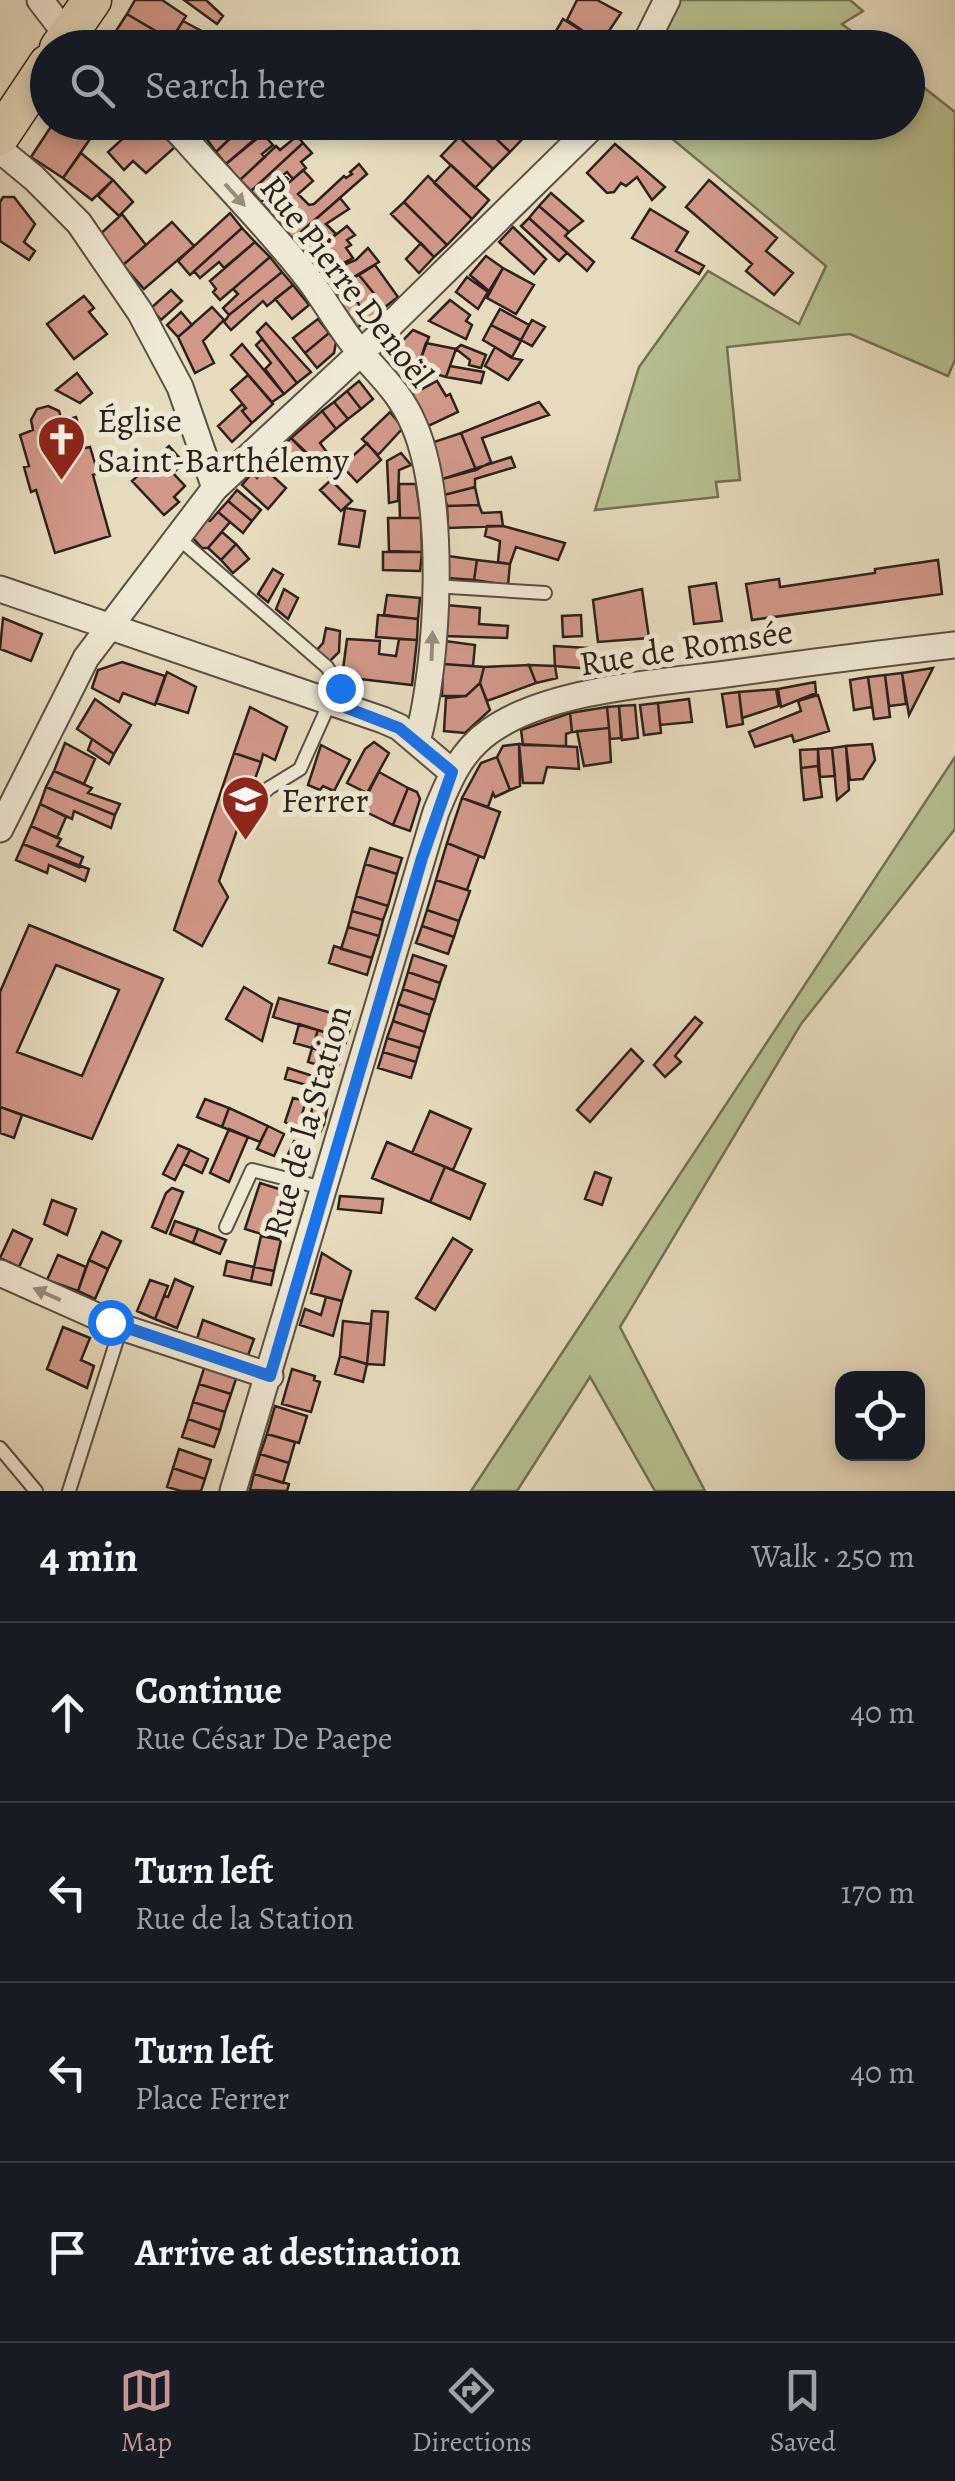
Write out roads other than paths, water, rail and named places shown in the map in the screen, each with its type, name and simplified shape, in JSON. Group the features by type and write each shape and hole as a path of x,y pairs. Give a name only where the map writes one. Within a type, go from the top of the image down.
{"main road":[{"path":"76,30 92,0"},
{"path":"0,136 30,96"}],"street":[{"path":"40,0 56,30"},
{"path":"652,30 667,0"},
{"name":"Rue Pierre Denoël","path":"186,140 307,276 360,352 390,382 415,425 433,505 436,548 431,664 417,742"},
{"path":"0,828 86,658 215,488 578,140"},
{"path":"0,150 34,178 78,224 140,312 180,387 215,488"},
{"path":"0,589 399,728 452,772"},
{"name":"Rue de Romsée","path":"452,772 468,750 491,730 549,705 622,687 955,645"},
{"name":"Rue de la Station","path":"233,1491 431,827 452,772"},
{"path":"0,1273 121,1327 270,1376"}],"lane":[{"path":"176,536 327,667 340,688 339,705 300,769 254,802"},
{"path":"434,586 544,594"},
{"path":"226,1228 252,1170 324,1188"},
{"path":"69,1491 121,1327"},
{"path":"0,1448 36,1491"}],"place":[{"name":"Église Saint-Barthélemy","path":"62,482"},
{"name":"Ferrer","path":"246,842"}]}
